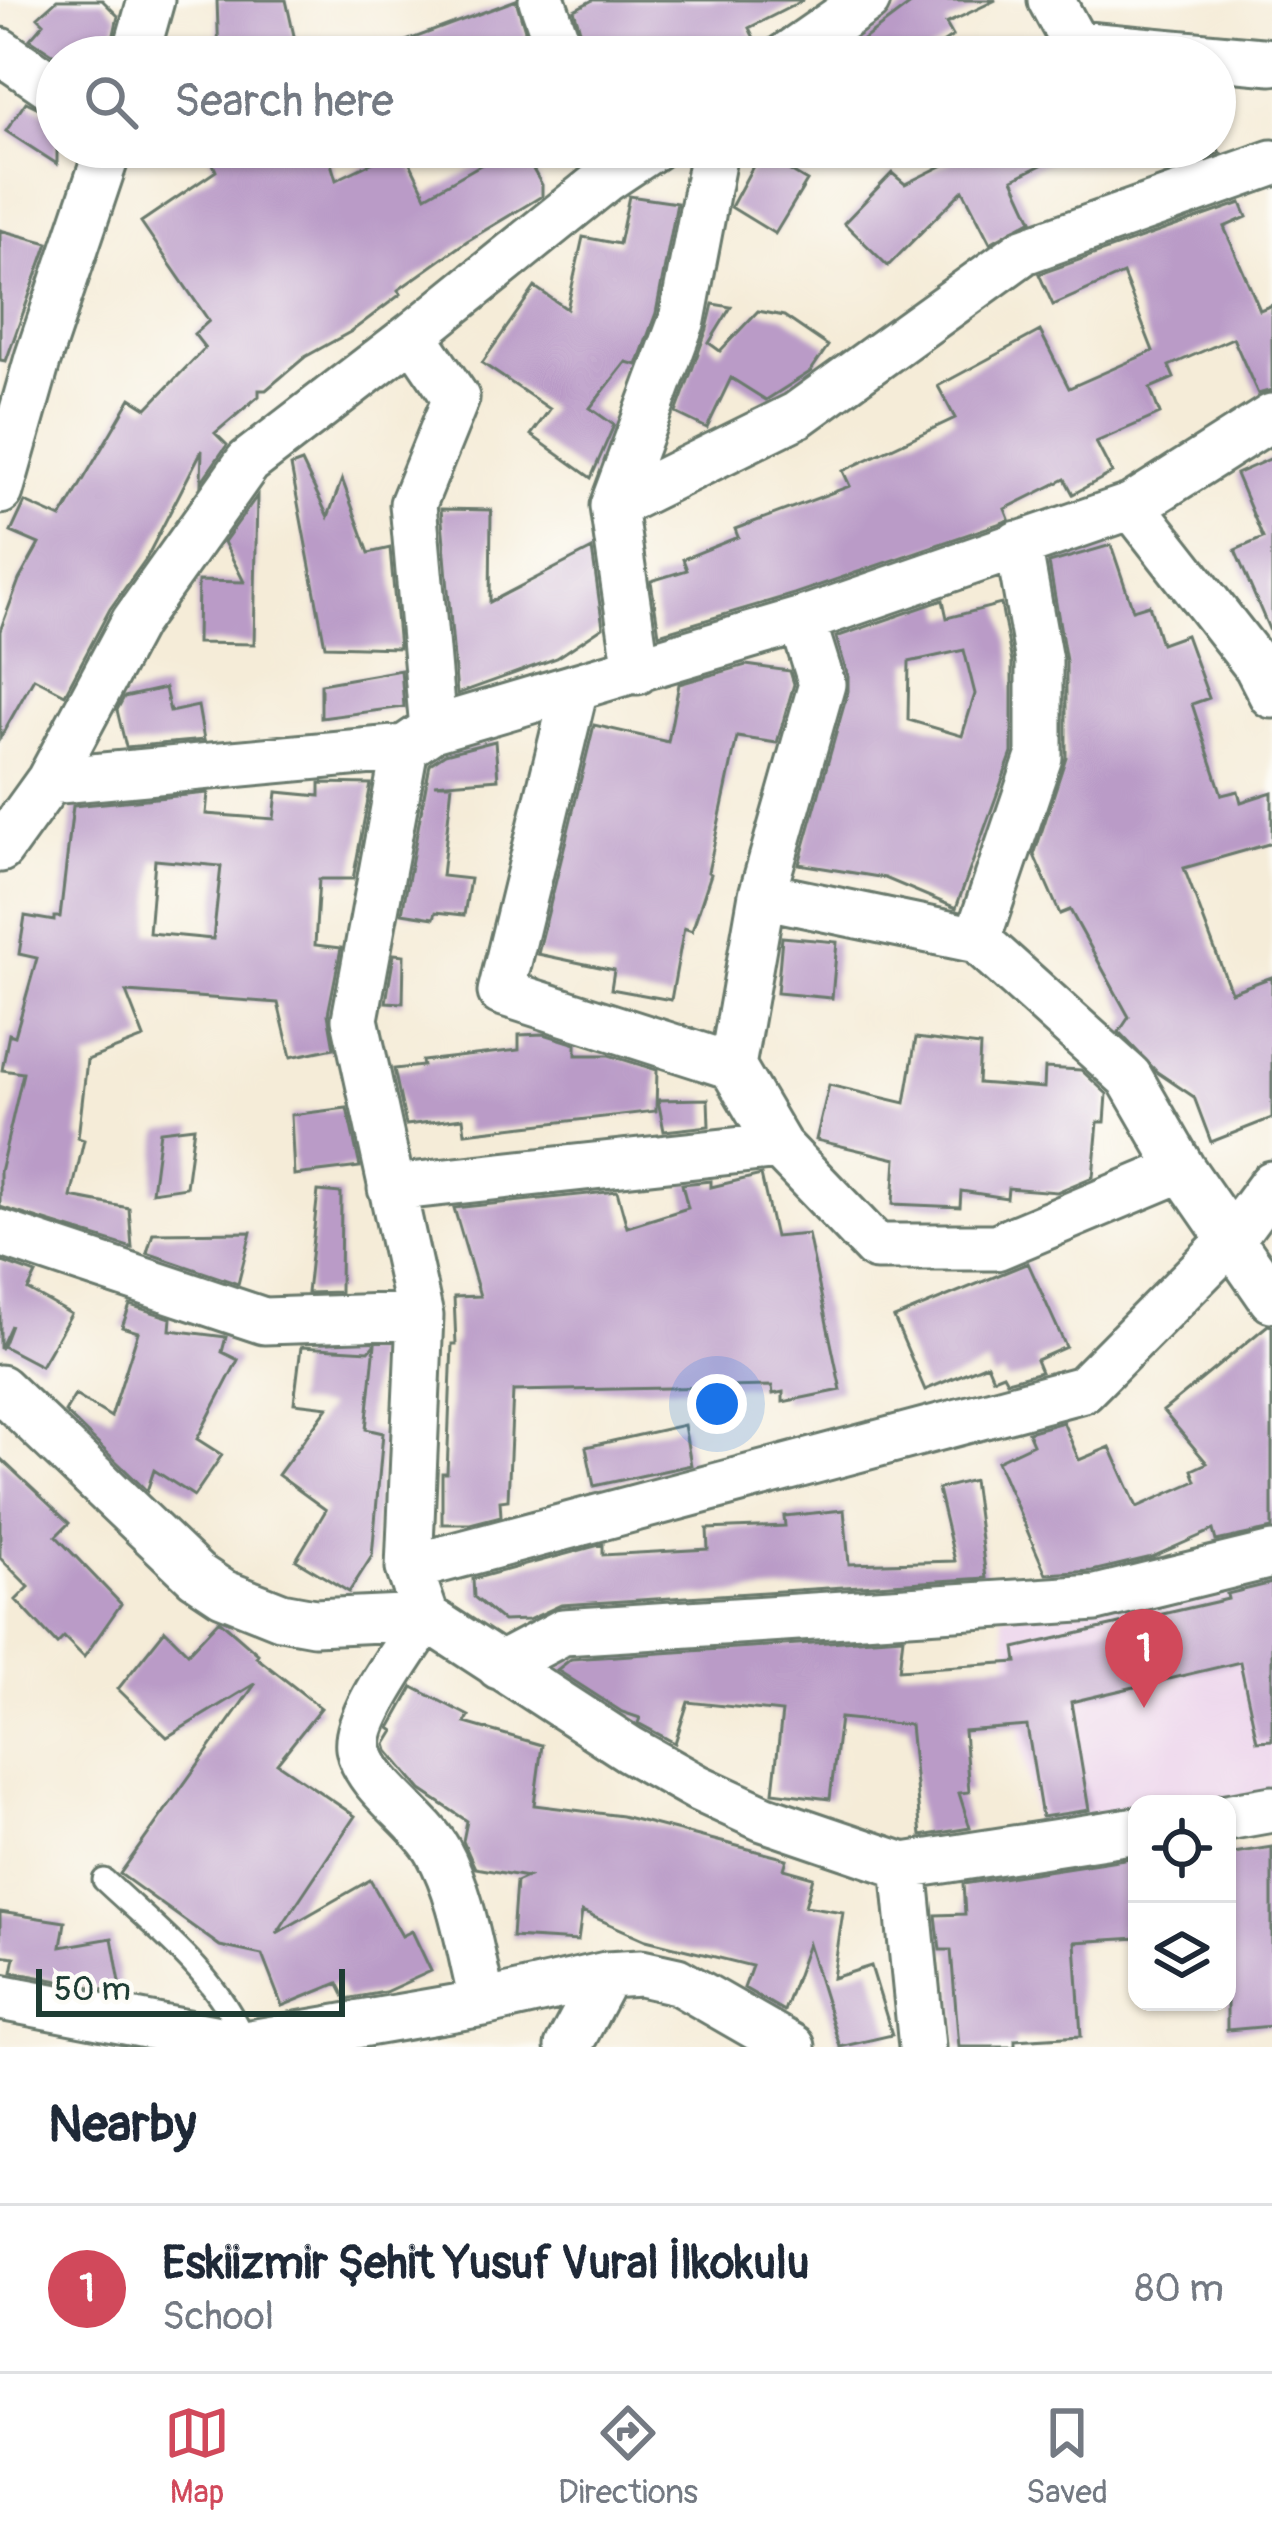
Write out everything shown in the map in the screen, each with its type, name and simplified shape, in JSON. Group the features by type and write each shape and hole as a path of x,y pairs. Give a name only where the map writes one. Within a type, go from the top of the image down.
{"street":[{"path":"141,36 151,0"},
{"path":"542,0 555,36"},
{"path":"815,36 867,0"},
{"path":"1051,0 1071,36"},
{"path":"0,51 36,76"},
{"path":"1236,59 1272,62"},
{"path":"613,506 797,415 1024,251 1272,163"},
{"path":"0,491 38,358 102,168"},
{"path":"0,849 49,781 134,622 248,462 413,335 595,168"},
{"path":"637,671 613,506 682,320 711,168"},
{"path":"413,335 456,398 412,504 419,739 355,1019 420,1316 409,1568 426,1617"},
{"path":"49,781 419,739 802,620 1132,506 1272,417"},
{"path":"1132,506 1257,666 1272,695"},
{"path":"977,940 1039,757 1040,661 1018,544"},
{"path":"802,620 822,684 762,895 732,1066 779,1146 876,1247 996,1247 1182,1169"},
{"path":"575,688 501,992 732,1066"},
{"path":"762,895 977,940 1130,1077 1182,1169 1272,1299"},
{"path":"392,1188 779,1146"},
{"path":"409,1568 1083,1389 1230,1241 1272,1184"},
{"path":"0,1232 264,1321 420,1316"},
{"path":"0,1388 196,1575 223,1593 251,1607 314,1622 426,1617 698,1788 763,1818 904,1866 1128,1832"},
{"path":"499,1666 563,1632 1096,1598 1272,1555"},
{"path":"426,1617 362,1723 359,1748 373,1777 416,1821 444,1864 483,2002"},
{"path":"1236,1815 1272,1809"},
{"path":"904,1866 922,2047"},
{"path":"0,1997 243,2045 606,1975 641,1973 677,1981 791,2047"},
{"path":"568,2047 606,1975"}],"lane":[{"path":"104,1880 203,1973 221,1996 243,2045"}],"shaded area":[{"path":"1272,1564 1272,1800 1236,1801 1236,1795 1128,1795 1128,1821 1037,1835 1002,1615"}],"building":[{"path":"57,0 102,0 118,16 114,36 36,36 36,43 30,39 44,23 38,17"},
{"path":"217,0 286,0 294,36 218,36"},
{"path":"516,0 527,36 419,36"},
{"path":"593,0 804,0 749,28 753,36 582,36 574,10"},
{"path":"916,0 996,0 946,24 953,36 868,36"},
{"path":"26,102 36,107 36,150 6,131"},
{"path":"332,168 336,180 361,168 413,168 426,196 475,168 532,168 542,185 542,196 467,241 398,290 401,294 352,331 305,357 266,390 259,390 259,396 215,433 227,445 201,482 202,450 146,559 110,609 65,694 34,678 0,738 0,631 39,544 11,532 25,502 61,518 131,398 147,408 205,348 194,334 209,321 141,222 216,171"},
{"path":"752,168 785,168 807,181 775,234 731,207"},
{"path":"937,168 1035,168 1013,179 1032,220 990,243 963,190 888,266 844,223 892,173 905,184"},
{"path":"629,196 677,203 656,313 637,365 626,362 590,408 614,425 591,478 531,435 550,409 482,363 535,287 567,309 583,237 619,244"},
{"path":"1241,203 1247,217 1224,227 1260,310 1272,305 1272,390 1258,394 1233,338 1169,366 1174,378 1150,388 1160,414 1096,442 1112,473 1073,494 1065,479 1005,509 1009,519 1004,522 794,594 659,634 651,581 687,570 683,559 738,537 735,529 850,486 843,471 955,418 938,386 1040,331 1069,388 1153,351 1123,274 1053,305 1039,274"},
{"path":"0,230 48,243 6,361 0,360"},
{"path":"713,304 731,307 709,343 720,351 758,311 784,316 828,346 810,372 766,400 731,378 707,428 676,413"},
{"path":"1272,458 1272,636 1235,550 1263,538 1236,474"},
{"path":"302,462 328,517 342,479 369,553 390,548 399,648 325,646 291,466"},
{"path":"257,496 254,644 197,643 198,581 244,582 224,542"},
{"path":"441,509 491,510 490,602 592,549 603,627 557,658 457,694"},
{"path":"1111,545 1133,610 1149,605 1161,644 1186,635 1209,698 1192,704 1222,795 1238,791 1241,802 1272,792 1272,843 1184,868 1231,992 1272,977 1272,1118 1211,1142 1194,1097 1157,1072 1119,1032 1129,1017 1070,910 1060,914 1034,855 1066,757 1066,661 1049,563"},
{"path":"943,600 947,618 1001,604 1012,663 1012,753 956,908 885,878 799,864 848,691 836,637","holes":["964,650 975,694 962,736 908,720 909,662"]},
{"path":"746,665 790,671 794,684 777,743 737,737 711,874 692,931 684,928 671,1000 611,989 614,970 538,954 594,725 668,742 679,684"},
{"path":"401,670 404,707 321,718 321,684"},
{"path":"165,688 170,712 198,706 204,740 126,747 117,710 124,697"},
{"path":"495,741 498,779 434,784 452,784 442,876 470,879 464,915 436,912 434,918 402,913 430,764 445,754"},
{"path":"320,783 371,784 353,879 319,879 315,945 341,948 328,1014 334,1048 291,1057 278,1003 126,992 144,1038 87,1060 78,1138 84,1140 71,1197 129,1208 132,1248 0,1207 0,1172 23,1073 2,1070 9,1034 15,1036 37,958 19,954 25,916 54,921 60,917 73,806 208,793 206,814 274,819 277,792 320,796","holes":["155,860 221,866 213,939 149,933"]},
{"path":"782,937 837,942 832,998 777,993"},
{"path":"394,954 404,955 403,1003 386,1002"},
{"path":"544,1034 576,1044 576,1055 609,1055 657,1070 656,1111 465,1133 463,1118 406,1125 394,1069 423,1066 422,1061 519,1050 519,1035"},
{"path":"916,1038 980,1046 978,1083 1044,1088 1045,1068 1081,1070 1107,1094 1105,1122 1098,1122 1093,1177 1057,1192 1008,1188 1007,1198 961,1191 960,1207 893,1204 896,1159 816,1140 829,1085 905,1103"},
{"path":"708,1099 709,1126 664,1131 658,1100"},
{"path":"347,1108 360,1167 294,1175 291,1115"},
{"path":"194,1127 186,1187 152,1192 160,1131"},
{"path":"761,1175 775,1237 808,1234 841,1390 783,1402 783,1392 773,1394 772,1386 513,1391 508,1500 500,1501 501,1516 470,1524 442,1524 452,1344 456,1344 454,1297 480,1296 454,1208 617,1191 627,1227 688,1208 682,1184 711,1181 711,1187"},
{"path":"318,1191 341,1193 340,1292 307,1293"},
{"path":"251,1232 238,1284 147,1253 153,1233"},
{"path":"0,1261 36,1274 28,1290 71,1314 41,1366 3,1346 11,1325 0,1349"},
{"path":"1028,1263 1066,1347 1036,1360 1041,1372 1007,1381 1003,1374 993,1378 987,1364 925,1390 894,1318"},
{"path":"130,1305 171,1318 170,1330 226,1337 222,1352 238,1360 197,1439 222,1455 194,1496 154,1470 147,1491 65,1412 75,1395 111,1417 138,1332 122,1327"},
{"path":"1272,1326 1272,1529 1216,1541 1213,1530 1152,1557 1092,1571 1046,1574 997,1461 1033,1444 1028,1432 1063,1422 1079,1460 1110,1447 1137,1507 1196,1481 1192,1470 1207,1463 1163,1411"},
{"path":"375,1344 366,1429 383,1433 372,1556 349,1592 296,1560 326,1510 278,1475 328,1407 294,1403 301,1347 369,1351"},
{"path":"684,1425 691,1465 594,1486 586,1447"},
{"path":"0,1458 69,1523 56,1536 121,1604 84,1657 64,1637 57,1644 16,1600 29,1587 0,1558"},
{"path":"973,1480 986,1578 561,1605 528,1620 503,1621 474,1597 473,1579 603,1544 603,1555 708,1549 707,1529 785,1526 784,1516 844,1510 849,1564 955,1561 938,1489"},
{"path":"1272,1583 1272,1740 1257,1741 1240,1662 1071,1702 1089,1810 1042,1817 1027,1726 964,1731 969,1792 959,1793 970,1828 921,1836 910,1725 840,1718 830,1799 773,1792 782,1712 688,1702 675,1743 557,1670 571,1659 903,1637 899,1670 1017,1662 1015,1648 1228,1599 1227,1594"},
{"path":"219,1620 256,1657 321,1708 277,1763 355,1816 277,1933 370,1880 402,1936 412,1931 431,1971 385,1992 346,1999 338,1983 282,2006 262,1955 220,1946 120,1874 256,1683 167,1737 118,1689 165,1630 188,1653"},
{"path":"413,1687 469,1716 465,1723 542,1745 534,1805 622,1816 787,1859 784,1869 813,1877 805,1906 843,1912 833,1978 871,1966 892,2035 840,2047 808,1944 784,2011 744,1988 752,1966 646,1940 582,1912 578,1941 512,1937 516,1882 527,1877 475,1868 463,1841 467,1821 421,1790 388,1751 386,1744 394,1731 390,1728"},
{"path":"1272,1847 1272,2026 1227,2030 1227,2011 1236,2011 1236,1853"},
{"path":"1128,1858 1128,1939 1075,1942 1081,2036 1015,2040 1015,2047 959,2047 951,1950 940,1950 936,1915 965,1914 963,1884"},
{"path":"0,1912 65,1922 61,1947 112,1938 122,1993 12,1972 15,1957 0,1955"}],"place":[{"name":"Eskiizmir Şehit Yusuf Vural İlkokulu","path":"1144,1708"}]}
